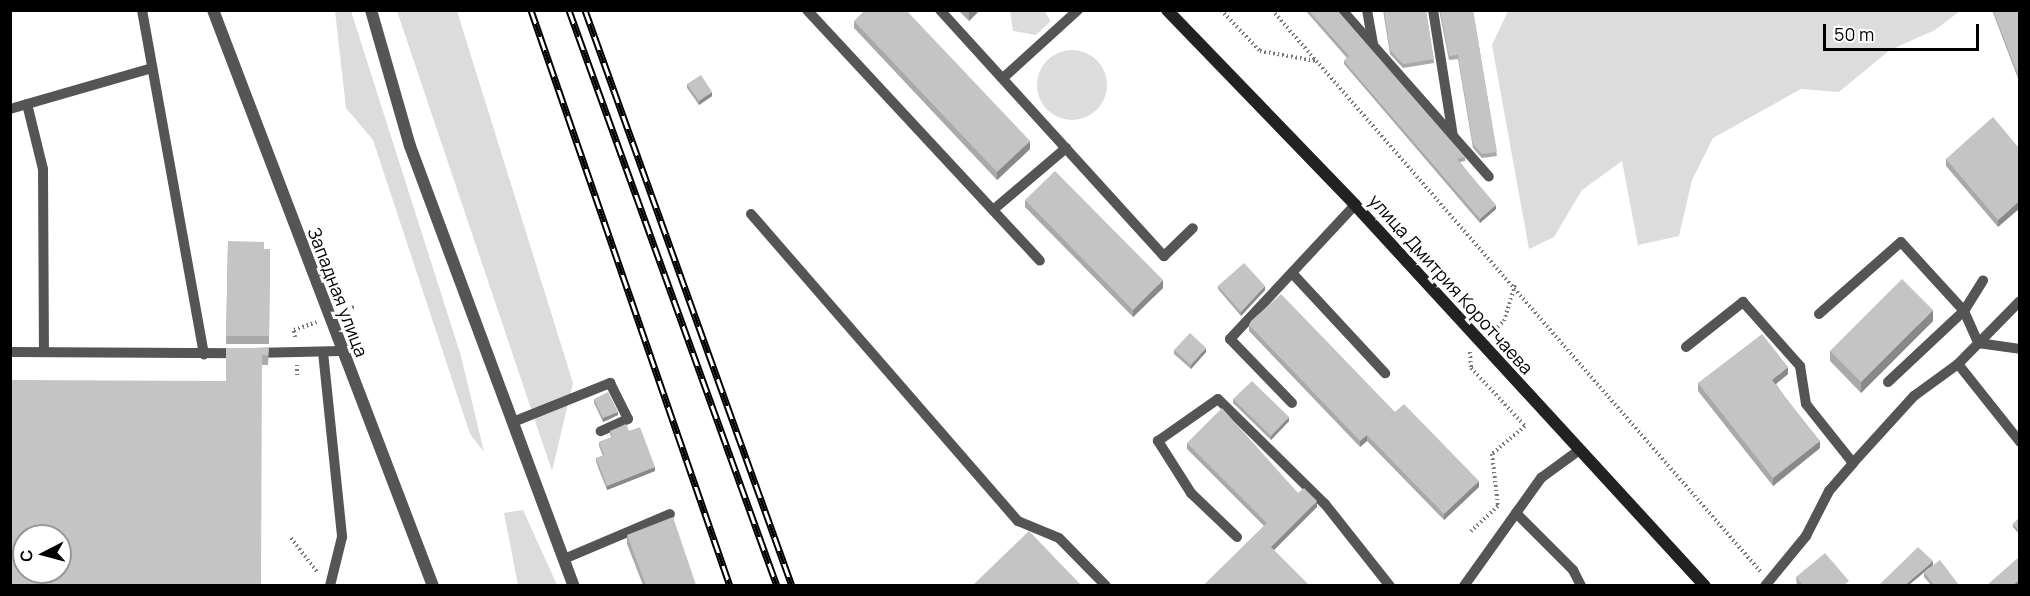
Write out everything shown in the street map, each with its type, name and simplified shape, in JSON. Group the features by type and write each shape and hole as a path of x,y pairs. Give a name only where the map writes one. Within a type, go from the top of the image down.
{"street":[{"name":"Западная улица","path":"213,10 328,318 433,585"},
{"path":"371,10 410,146 574,585"},
{"name":"улица Дмитрия Коротчаева","path":"1167,10 1355,205 1481,341 1578,451 1704,585"}],"lane":[{"path":"142,10 204,354"},
{"path":"807,10 1040,261"},
{"path":"940,10 1164,256 1193,228"},
{"path":"1003,78 1078,10"},
{"path":"1342,10 1489,177"},
{"path":"1367,10 1372,45"},
{"path":"1433,10 1453,136"},
{"path":"10,109 152,68"},
{"path":"27,104 43,169 44,352"},
{"path":"993,210 1066,148"},
{"path":"1292,403 1230,339 1355,205"},
{"path":"751,214 1018,521 1059,538 1106,585"},
{"path":"1819,314 1901,242 1964,311 1978,343"},
{"path":"1292,273 1385,373"},
{"path":"1888,382 1964,311 1983,280"},
{"path":"1766,583 1806,536 1829,491 1853,463 1914,396 1958,364 2019,301"},
{"path":"1686,347 1743,302 1800,366 1806,404 1853,463"},
{"path":"1978,343 2019,349"},
{"path":"10,352 204,354 341,351"},
{"path":"323,352 342,537 330,585"},
{"path":"1958,364 2019,442"},
{"path":"513,422 610,383 628,419 601,430"},
{"path":"1237,537 1191,493 1158,441 1218,399 1325,504 1390,585"},
{"path":"1464,585 1541,478 1578,451"},
{"path":"1516,513 1573,570 1581,585"},
{"path":"564,559 670,514"}],"path":[{"path":"1221,10 1260,51 1317,61"},
{"path":"1272,10 1516,285 1766,583"},
{"path":"1471,531 1497,506 1492,454 1525,426 1472,368 1469,354 1504,321 1516,285"},
{"path":"297,376 294,330 354,307"},
{"path":"291,538 320,576"}],"shaded area":[{"path":"1508,10 1960,11 1935,30 1890,50 1839,92 1801,89 1713,138 1692,180 1679,236 1638,245 1622,161 1582,190 1554,237 1529,249 1492,45"},
{"path":"335,11 351,11 461,356 484,452 470,434 373,140 346,108"},
{"path":"397,11 457,11 573,383 552,471"},
{"path":"1010,11 1044,11 1051,21 1036,35 1013,31"},
{"path":"1079,50 1092,56 1101,65 1105,71 1107,85 1105,99 1097,110 1086,118 1065,120 1047,110 1039,99 1037,78 1047,60 1058,52"},
{"path":"523,510 557,585 518,585 504,513"}],"building":[{"path":"865,10 906,10 1030,141 997,172 854,21"},
{"path":"1308,10 1337,10 1465,157 1457,159 1496,205 1480,219 1344,61 1349,56"},
{"path":"1384,10 1426,10 1434,59 1403,64 1390,50"},
{"path":"1440,10 1473,10 1497,152 1482,154 1473,144 1458,55 1449,56"},
{"path":"1993,10 2019,10 2019,77"},
{"path":"701,75 712,92 699,101 687,84"},
{"path":"1993,117 2019,148 2019,201 1998,220 1946,159"},
{"path":"1055,171 1163,280 1133,310 1025,200"},
{"path":"228,241 264,242 264,249 270,249 269,336 226,336"},
{"path":"1244,263 1265,286 1241,312 1218,286"},
{"path":"1902,279 1933,310 1861,382 1830,351"},
{"path":"1281,294 1395,412 1404,404 1479,481 1444,514 1367,435 1360,441 1249,325"},
{"path":"1190,333 1206,348 1191,365 1174,350"},
{"path":"1762,334 1788,367 1772,380 1820,441 1773,478 1698,383"},
{"path":"226,348 269,348 268,355 262,355 261,585 10,585 10,380 226,381"},
{"path":"1252,381 1289,417 1271,436 1233,399"},
{"path":"608,392 618,412 603,418 594,399"},
{"path":"1222,408 1298,493 1304,488 1317,501 1271,547 1309,585 1204,585 1267,523 1187,443"},
{"path":"626,424 629,431 640,427 655,467 607,486 596,458 604,455 599,442 613,437 610,431"},
{"path":"673,517 696,585 646,585 627,535"},
{"path":"2019,518 2019,531 2013,524"},
{"path":"1029,531 1081,585 973,585"},
{"path":"1918,547 1933,561 1905,585 1879,585"},
{"path":"1825,553 1849,581 1844,585 1803,585 1796,577"},
{"path":"2019,557 2019,580 2013,585 1987,585"},
{"path":"1940,560 1959,585 1934,585 1924,572"}],"railway":[{"path":"531,10 730,586"},
{"path":"569,10 777,586"},
{"path":"585,10 792,586"}]}
